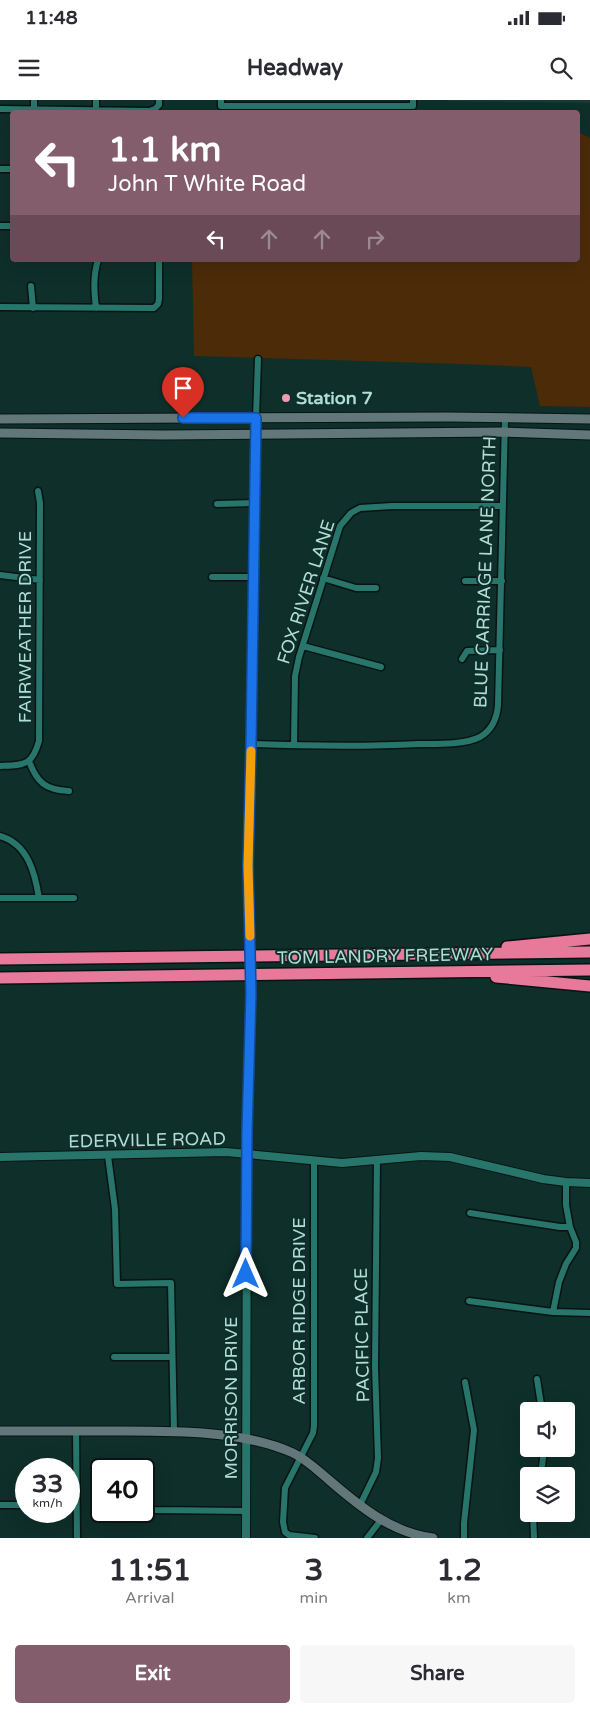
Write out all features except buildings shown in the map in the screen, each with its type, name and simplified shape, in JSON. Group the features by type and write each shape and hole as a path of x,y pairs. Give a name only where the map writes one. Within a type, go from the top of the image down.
{"highway":[{"path":"437,955 549,942 590,940"},
{"name":"TOM LANDRY FREEWAY","path":"0,959 590,952"},
{"name":"TOM LANDRY FREEWAY","path":"0,978 590,970"},
{"path":"439,971 590,986"}],"main road":[{"path":"0,418 454,417 590,419"},
{"path":"0,433 164,435 504,432 590,435"},
{"path":"0,1430 196,1432 246,1439 294,1453 381,1520 407,1532 433,1538"}],"street":[{"path":"34,100 34,109"},
{"path":"96,100 96,109"},
{"path":"0,109 149,110 155,109 159,102"},
{"path":"221,103 413,103"},
{"path":"96,308 94,280 98,262"},
{"path":"0,307 154,308 158,304 159,262"},
{"path":"31,286 33,308"},
{"path":"256,418 258,359"},
{"name":"MORRISON DRIVE","path":"246,1538 247,1154 251,994 248,866 256,418"},
{"name":"BLUE CARRIAGE LANE NORTH","path":"294,746 393,746 455,743 480,736 492,726 497,716 498,705 504,418"},
{"name":"FAIRWEATHER DRIVE","path":"30,761 36,752 39,741 40,503 38,492"},
{"path":"217,504 254,503"},
{"name":"FOX RIVER LANE","path":"294,746 295,676 302,646 340,526 351,513 360,508 392,506 503,506"},
{"path":"0,575 40,580"},
{"path":"212,577 254,577"},
{"path":"323,578 356,588 376,588"},
{"path":"465,581 502,581"},
{"path":"302,646 381,667"},
{"path":"462,659 467,651 500,650"},
{"path":"251,744 294,746"},
{"path":"0,766 22,765 30,761 34,774 43,785 56,790 70,791"},
{"path":"0,836 5,837 21,849 30,861 35,873 39,898"},
{"path":"0,898 74,898"},
{"name":"EDERVILLE ROAD","path":"0,1157 226,1152 342,1163 421,1156 450,1157 543,1179 590,1183"},
{"path":"108,1156 116,1208 117,1284 171,1283 174,1432"},
{"name":"PACIFIC PLACE","path":"360,1505 376,1472 378,1458 375,1367 376,1160"},
{"name":"ARBOR RIDGE DRIVE","path":"314,1161 314,1426 285,1488 284,1529 289,1534 315,1538"},
{"path":"552,1312 559,1282 566,1264 576,1248 566,1205 566,1182"},
{"path":"470,1213 570,1227"},
{"path":"469,1301 552,1312 590,1313"},
{"path":"114,1357 171,1357"},
{"path":"537,1379 541,1402"},
{"path":"464,1538 474,1430 466,1382"},
{"path":"76,1430 76,1458"},
{"path":"0,1505 15,1505"},
{"path":"155,1510 246,1511"},
{"path":"367,1538 381,1520"},
{"path":"534,1522 534,1538"},
{"path":"77,1523 77,1538"}],"shaded area":[{"path":"590,100 590,103 448,101"},
{"path":"580,133 590,138 590,407 540,406 531,367 194,356 192,262 580,262"}],"slow traffic":[{"path":"250,936 248,866 251,751"}],"place":[{"name":"Station 7","path":"286,398"}],"route":[{"path":"183,418 256,418 248,866 251,994 247,1132 246,1274"}]}
